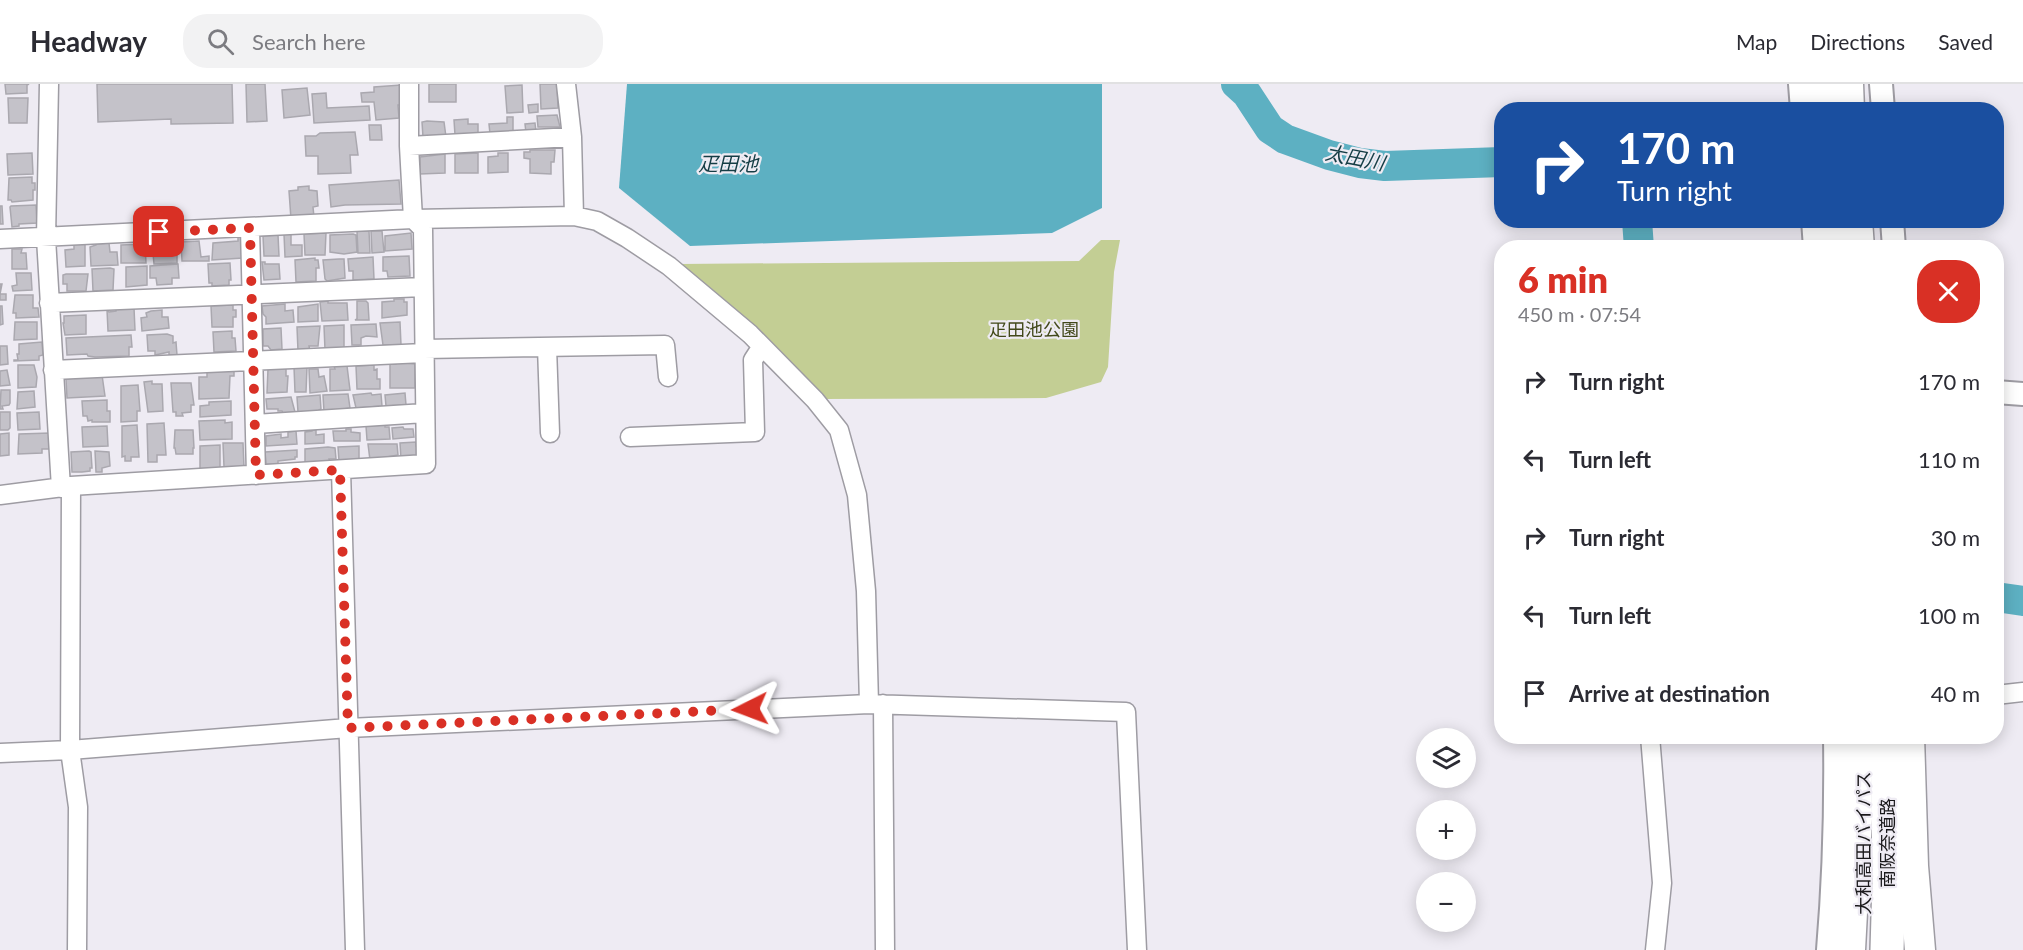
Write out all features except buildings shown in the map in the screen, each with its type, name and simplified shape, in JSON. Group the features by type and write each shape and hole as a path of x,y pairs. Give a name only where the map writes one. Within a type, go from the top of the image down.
{"highway":[{"path":"1825,84 1826,102"},
{"path":"1848,84 1849,102"},
{"path":"1850,950 1857,818 1856,744"},
{"name":"大和高田バイパス","path":"1863,744 1865,888 1863,950"},
{"name":"南阪奈道路","path":"1887,744 1889,870 1887,950"},
{"path":"1909,744 1913,866 1921,950"}],"street":[{"path":"49,84 46,238 53,370 66,487 70,750 78,807 76,950"},
{"path":"0,495 66,487 426,464 423,229 413,219 409,146 409,84"},
{"path":"566,84 572,137 574,216"},
{"path":"1800,84 1801,102"},
{"path":"1881,84 1882,102"},
{"path":"409,146 572,137"},
{"path":"0,239 413,219 574,216 597,222 627,238 661,261 750,334 815,400 839,430 857,495 876,704 885,950"},
{"path":"250,228 256,475"},
{"path":"50,303 423,287"},
{"path":"53,370 424,351 665,345 668,377"},
{"path":"630,437 755,432 753,360 762,346"},
{"path":"547,347 550,433"},
{"path":"2004,393 2023,394"},
{"path":"255,424 425,413"},
{"path":"340,470 355,950"},
{"path":"2004,693 2023,692"},
{"path":"0,753 70,750 348,728 876,704 1126,712 1137,950"},
{"path":"1651,744 1662,883 1655,950"},
{"path":"1828,950 1836,804 1835,744"},
{"path":"1921,950 1926,867 1923,744"}],"green space":[{"name":"疋田池公園","path":"1101,240 1120,240 1114,272 1108,367 1101,382 1046,398 823,399 679,264 1079,261"}],"water":[{"name":"疋田池","path":"627,84 1102,84 1102,208 1052,233 690,246 619,188"}],"waterway":[{"name":"太田川","path":"1236,84 1247,94 1270,129 1285,139 1329,155 1360,163 1385,166 1494,162"},
{"name":"太田川","path":"1638,228 1638,240"},
{"name":"太田川","path":"2004,598 2023,601"}],"route":[{"path":"159,232 250,228 256,475 340,470 348,728 750,709"}]}
